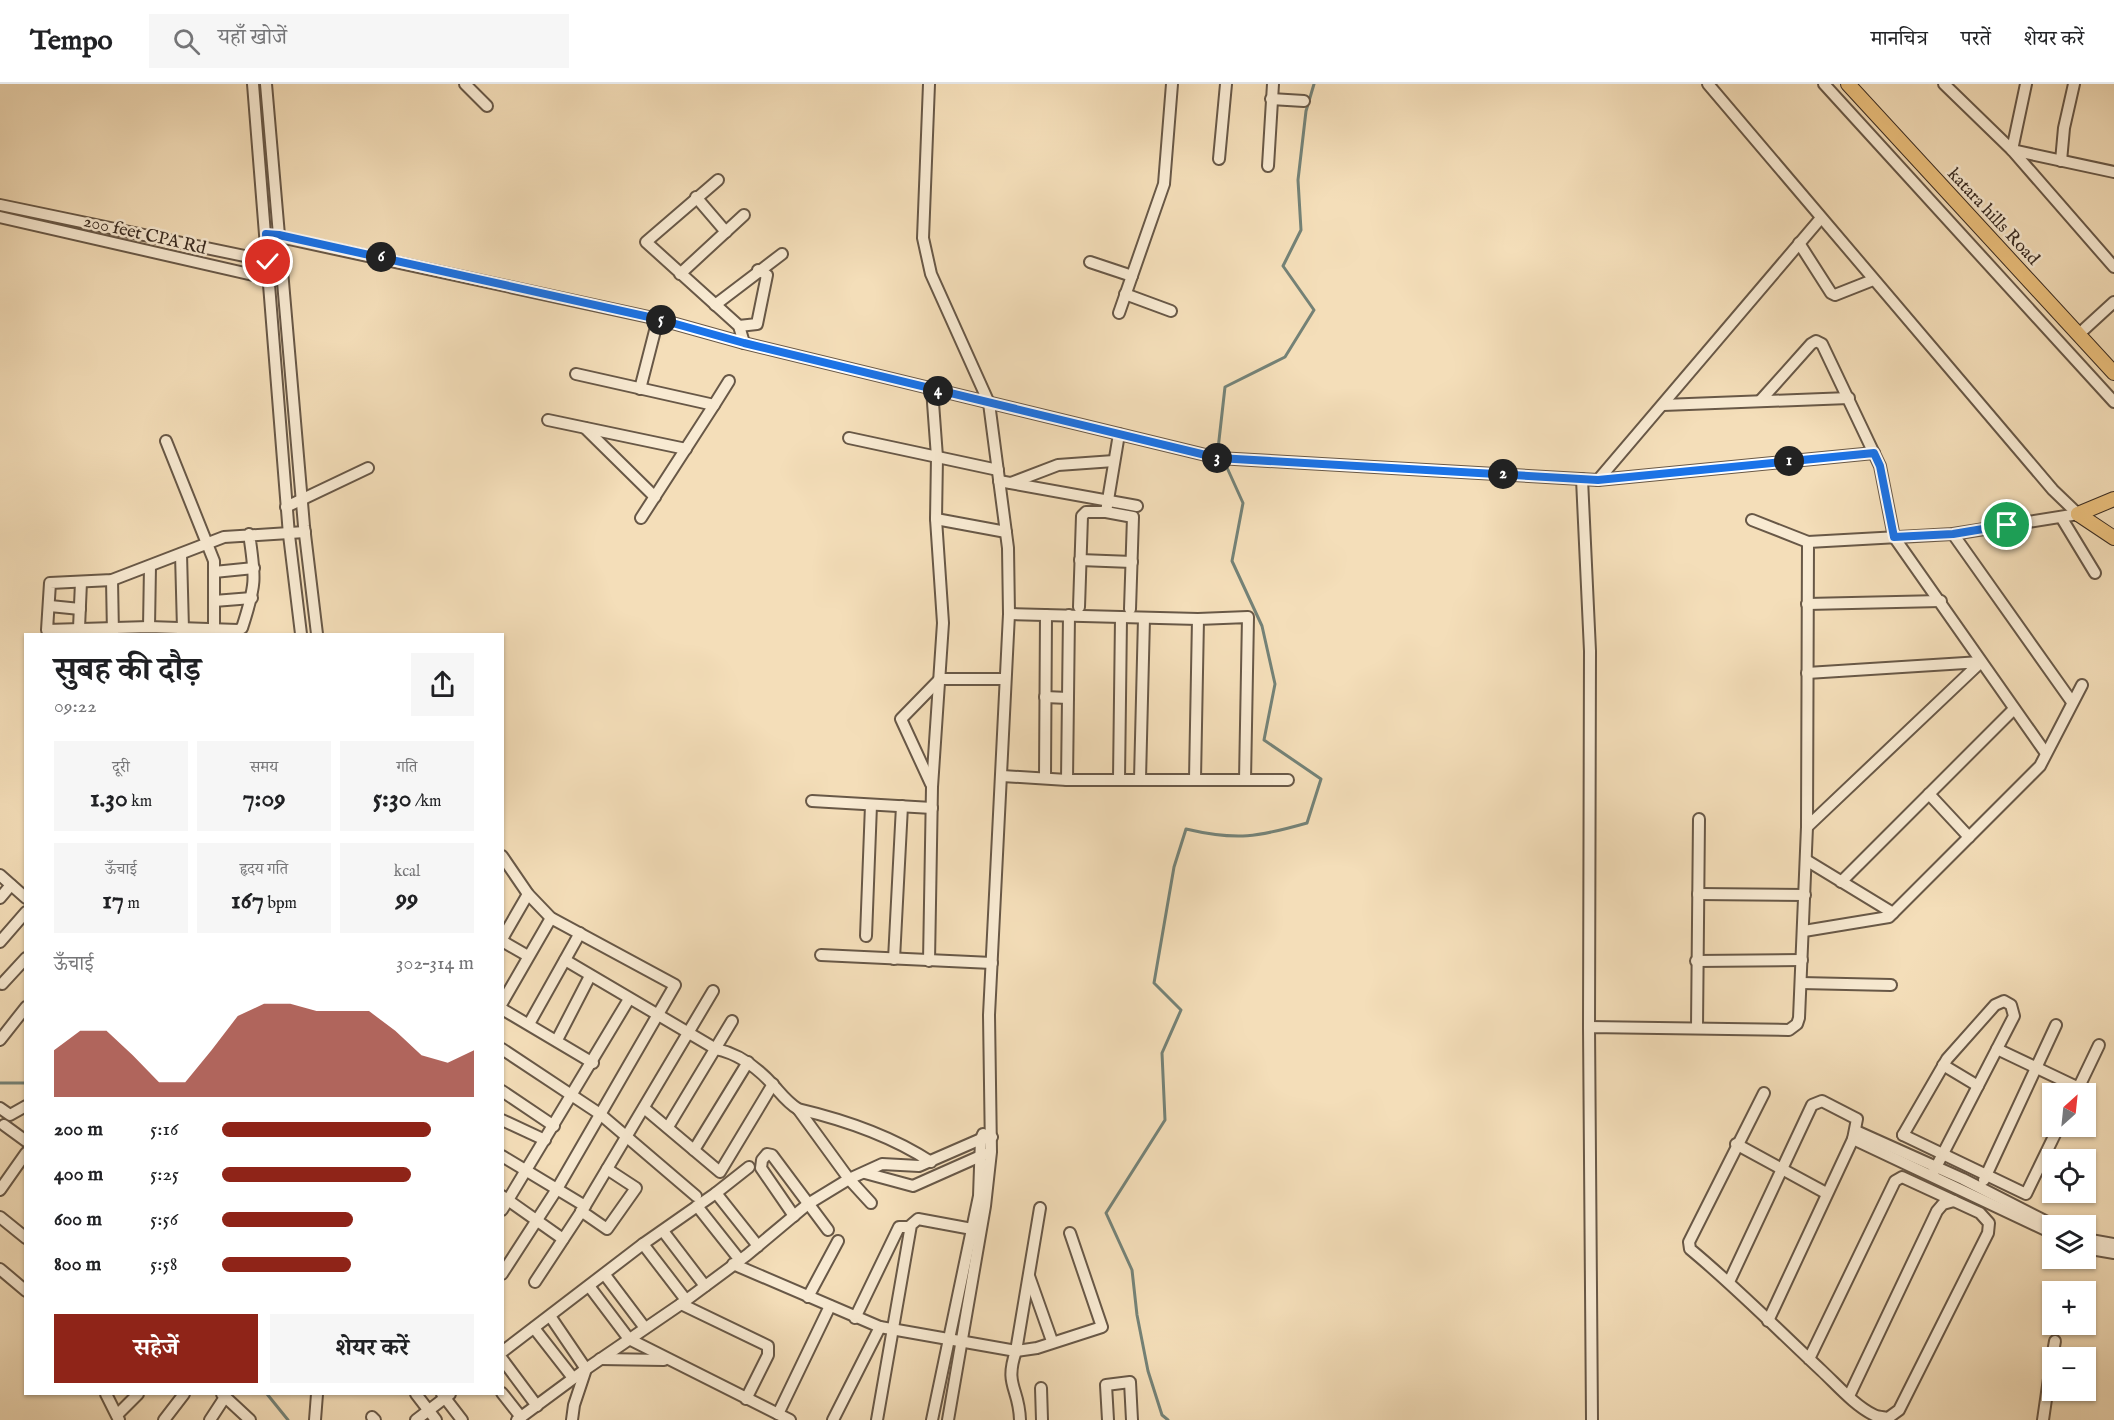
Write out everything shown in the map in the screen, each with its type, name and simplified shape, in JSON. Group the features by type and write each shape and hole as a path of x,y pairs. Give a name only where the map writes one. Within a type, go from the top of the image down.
{"main road":[{"name":"katara hills Road","path":"1848,84 2114,373"},
{"path":"2078,514 2114,499"},
{"path":"2078,514 2114,538"}],"street":[{"path":"253,84 286,507 301,633"},
{"path":"266,84 316,633"},
{"path":"465,84 487,106"},
{"path":"929,84 923,238 931,274 989,403 1003,478 1009,614 989,1015 990,1120 980,1155 979,1196 932,1420"},
{"path":"1119,313 1164,184 1172,84"},
{"path":"1219,159 1226,84"},
{"path":"1268,166 1273,84"},
{"path":"1708,84 2053,490 2078,514"},
{"path":"1824,84 2114,402"},
{"path":"1944,84 2012,150 2114,265"},
{"path":"2012,150 2026,84"},
{"path":"2061,161 2064,128 2074,84"},
{"path":"1272,99 1304,101"},
{"path":"1853,114 1864,104"},
{"path":"2012,150 2114,172"},
{"path":"718,180 646,242 739,326 744,343"},
{"path":"696,197 726,232"},
{"path":"0,205 281,263"},
{"path":"680,274 744,215"},
{"name":"200 feet CPA Rd","path":"0,218 283,282"},
{"path":"1598,480 1821,218"},
{"path":"266,234 658,319 744,343 1223,458 1598,480 1874,453"},
{"path":"1799,243 1831,294 1835,295 1874,280"},
{"path":"715,305 758,270 782,254"},
{"path":"1090,262 1132,276"},
{"path":"744,343 757,324 767,275 758,270"},
{"path":"1125,294 1171,311"},
{"path":"2079,334 2114,302"},
{"path":"640,389 658,319"},
{"path":"739,326 757,324"},
{"path":"1760,401 1811,344 1816,341 1822,344 1880,466 1894,537 2045,752"},
{"path":"576,374 714,405"},
{"path":"641,518 729,381"},
{"path":"929,961 932,787 943,623 936,519 937,457 932,389"},
{"path":"1663,405 1849,398"},
{"path":"548,420 686,449"},
{"path":"585,428 655,496"},
{"path":"1106,512 1119,434"},
{"path":"849,438 937,457 1003,478 1137,506"},
{"path":"166,441 208,541 214,572 214,632"},
{"path":"1003,478 1058,465 1114,461"},
{"path":"286,507 368,468"},
{"path":"1582,479 1590,651 1588,1026 1593,1420"},
{"path":"1079,607 1083,513 1106,512 1134,517 1130,609"},
{"path":"1752,520 1808,542 1953,534 2078,514"},
{"path":"2061,517 2095,573"},
{"path":"936,519 1006,532"},
{"path":"249,534 254,568 252,598 242,628 214,632 148,627 113,631 79,628 47,630 50,583 112,580 181,554 208,541 249,534 305,532"},
{"path":"1953,534 2072,702"},
{"path":"1588,1026 1756,1030 1793,1028 1799,1018 1807,827 1808,542"},
{"path":"181,554 183,629"},
{"path":"1080,561 1132,562"},
{"path":"148,627 150,566"},
{"path":"214,572 254,568"},
{"path":"112,580 113,631"},
{"path":"79,628 81,582"},
{"path":"213,601 252,598"},
{"path":"1808,604 1941,601"},
{"path":"50,606 80,609"},
{"path":"1009,614 1198,619 1248,617 1245,780"},
{"path":"1045,778 1046,615"},
{"path":"1067,780 1069,615"},
{"path":"1119,779 1121,618"},
{"path":"1140,779 1144,618"},
{"path":"1195,778 1198,619"},
{"path":"1807,673 1981,662"},
{"path":"1807,827 1981,662"},
{"path":"932,787 901,719 940,678 1004,679"},
{"path":"1804,931 1889,917 2040,766 2045,752 2082,685"},
{"path":"1046,698 1068,698"},
{"path":"1120,700 1142,700"},
{"path":"1841,882 2014,709"},
{"path":"1002,776 1067,780 1195,778 1288,780"},
{"path":"1929,794 1969,837"},
{"path":"812,801 932,808"},
{"path":"866,936 871,805"},
{"path":"894,960 902,806"},
{"path":"1697,1027 1699,819"},
{"path":"1806,860 1893,913"},
{"path":"504,864 551,918 675,985 556,1189 504,1271"},
{"path":"0,875 24,896"},
{"path":"0,898 11,885"},
{"path":"504,936 528,894"},
{"path":"1698,894 1805,896"},
{"path":"0,942 24,914"},
{"path":"504,999 551,918"},
{"path":"529,1024 580,933"},
{"path":"504,941 528,956"},
{"path":"821,956 992,963"},
{"path":"3,984 24,960"},
{"path":"565,960 716,1049 732,1052 748,1062 773,1084 789,1104 859,1126 893,1140 931,1162"},
{"path":"1696,961 1802,960"},
{"path":"557,1040 590,976"},
{"path":"1801,983 1890,985"},
{"path":"535,1282 583,1209 713,992"},
{"path":"563,1239 506,1198 527,1170 570,1096 593,1063 629,999"},
{"path":"1903,1135 1943,1065 1995,1005 2004,1000 2012,1005 2014,1016 1933,1170"},
{"path":"0,1040 24,1010"},
{"path":"504,1010 593,1063"},
{"path":"668,1127 732,1021"},
{"path":"1974,1210 1985,1174 2056,1025"},
{"path":"2080,1083 2099,1045"},
{"path":"1997,1048 2065,1083"},
{"path":"504,1050 627,1134 696,1201 736,1261 808,1297 855,1318 885,1328 1016,1350 1037,1348 1052,1341 1102,1327 1070,1233"},
{"path":"694,1150 748,1062"},
{"path":"1943,1065 1978,1086"},
{"path":"644,1108 720,1172 773,1084"},
{"path":"504,1092 554,1126"},
{"path":"1764,1093 1736,1144 1689,1242 1689,1249 1729,1282 1768,1322 1849,1396 1875,1416 1888,1418 1899,1410 1988,1233 1989,1223 1974,1210 1902,1177 1894,1181 1809,1359"},
{"path":"1729,1282 1812,1105 1822,1101 1855,1130 1981,1193 2042,1227"},
{"path":"24,1107 10,1114 2,1127 24,1140"},
{"path":"0,1108 10,1114"},
{"path":"798,1108 849,1179 871,1203"},
{"path":"504,1120 545,1140"},
{"path":"1855,1130 1915,1157 1933,1170"},
{"path":"1768,1322 1855,1130"},
{"path":"1903,1135 2026,1194"},
{"path":"1903,1135 1915,1157"},
{"path":"2017,1206 2026,1194 2054,1137"},
{"path":"503,1395 519,1419 573,1378 684,1302 758,1246 807,1204 849,1179 882,1164 913,1167 931,1162 986,1138"},
{"path":"948,1420 985,1206 991,1152 986,1138"},
{"path":"1736,1144 1826,1193"},
{"path":"865,1173 887,1177 908,1186 991,1152"},
{"path":"794,1216 762,1168 762,1160 767,1154 772,1155 828,1230"},
{"path":"0,1190 24,1156"},
{"path":"504,1156 556,1189 608,1229 636,1188 607,1169"},
{"path":"917,1184 931,1162"},
{"path":"504,1350 663,1231 696,1201 716,1193 749,1167"},
{"path":"716,1193 758,1246"},
{"path":"1981,1193 2017,1206 2042,1219"},
{"path":"1849,1396 1937,1211 1943,1204 1954,1201"},
{"path":"1020,1420 1019,1401 1012,1390 1009,1371 1016,1350 1040,1208"},
{"path":"0,1217 24,1236"},
{"path":"877,1420 885,1328 910,1227 913,1221 918,1220 972,1229"},
{"path":"855,1318 899,1227 910,1227"},
{"path":"663,1231 705,1286"},
{"path":"808,1297 838,1241"},
{"path":"643,1244 684,1302 768,1346 768,1355 746,1399"},
{"path":"2096,1244 2114,1245"},
{"path":"2096,1247 2114,1253"},
{"path":"0,1269 24,1289"},
{"path":"605,1275 645,1328"},
{"path":"1028,1276 1052,1341"},
{"path":"589,1287 629,1339 790,1420"},
{"path":"778,1414 830,1306"},
{"path":"550,1316 586,1369"},
{"path":"534,1328 573,1378"},
{"path":"833,1420 885,1328"},
{"path":"2054,1347 2055,1341"},
{"path":"600,1359 667,1360"},
{"path":"504,1362 537,1406"},
{"path":"572,1420 574,1405 586,1369"},
{"path":"1108,1420 1106,1384 1130,1382 1132,1420"},
{"path":"1041,1388 1042,1420"},
{"path":"106,1395 118,1418 137,1395"},
{"path":"165,1420 183,1395"},
{"path":"210,1420 223,1395 250,1420"},
{"path":"315,1420 317,1395"},
{"path":"417,1395 432,1416"},
{"path":"416,1420 432,1416 445,1395 462,1420"},
{"path":"2043,1420 2046,1401"}],"waterway":[{"path":"1221,455 1218,449 1225,387 1285,357 1314,310 1283,266 1301,230 1298,180 1306,111 1314,84"},
{"path":"1168,1420 1162,1415 1148,1371 1137,1315 1132,1270 1106,1213 1165,1120 1162,1053 1181,1010 1154,983 1174,867 1186,829 1220,835 1247,836 1275,832 1307,823 1321,779 1264,740 1275,684 1262,626 1232,561 1243,503 1224,461"},
{"path":"0,1083 24,1083"},
{"path":"268,1395 288,1420"}],"route":[{"path":"268,262 266,234 279,235 658,319 744,343 1218,458 1598,480 1874,453 1880,466 1894,537 1953,534 2007,525"}]}
